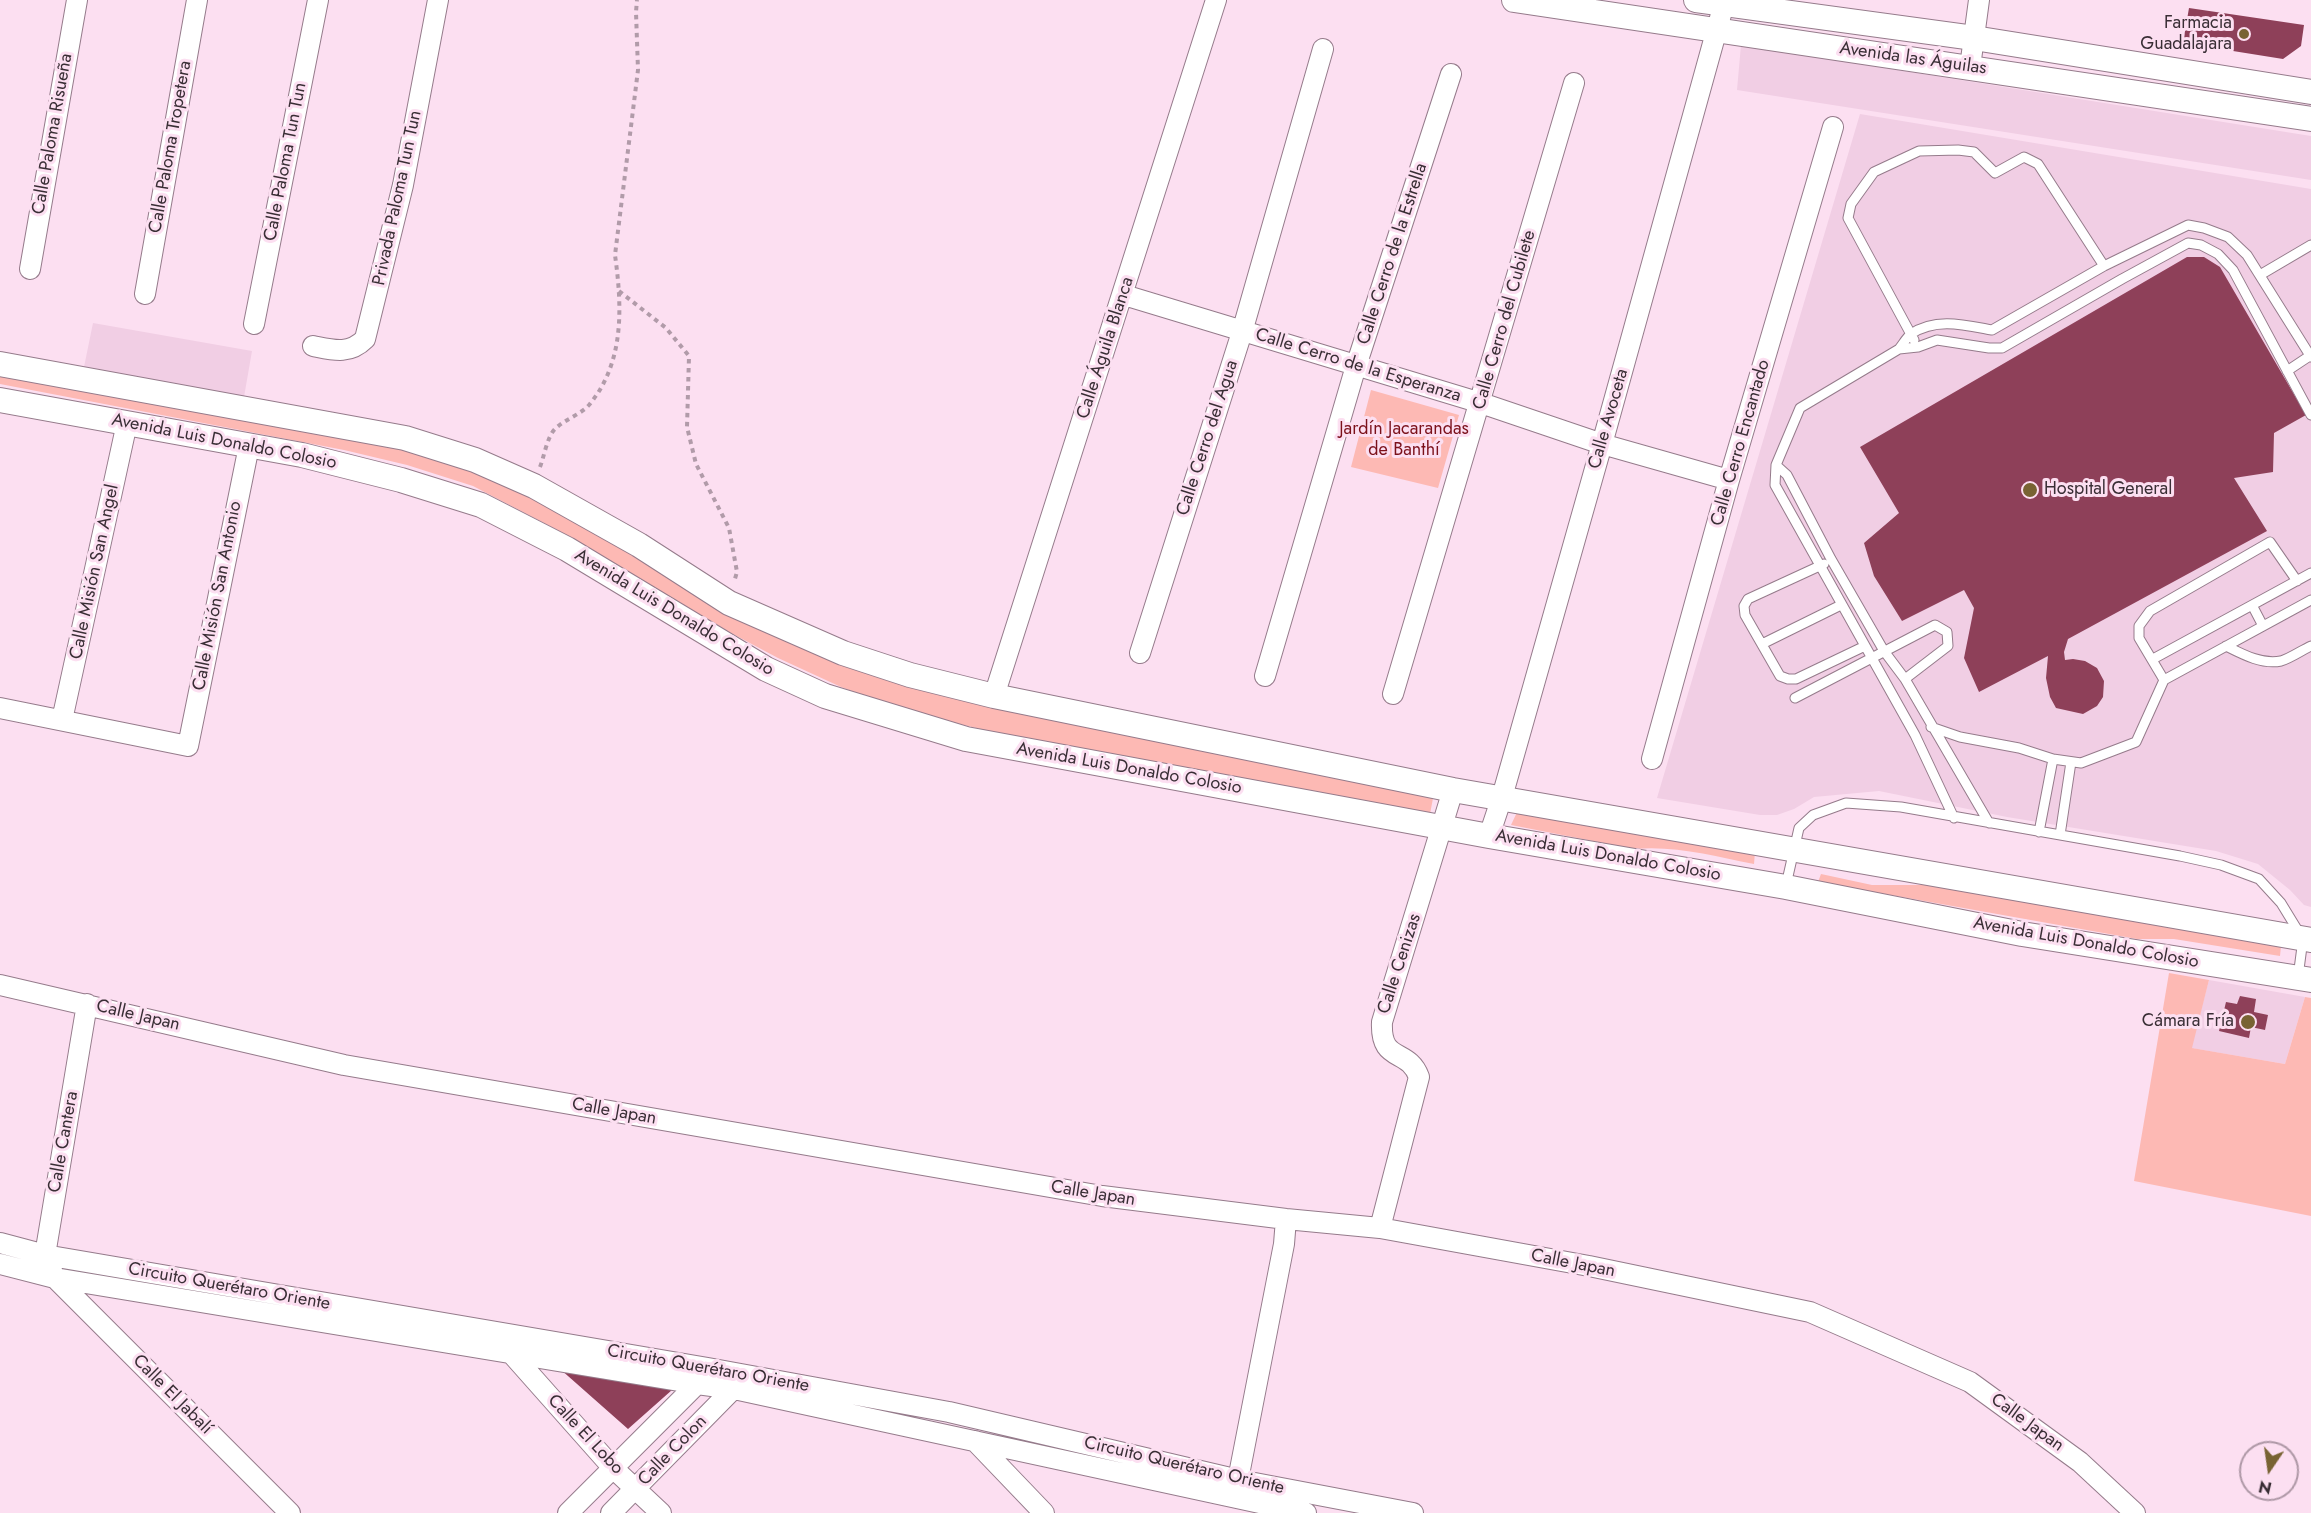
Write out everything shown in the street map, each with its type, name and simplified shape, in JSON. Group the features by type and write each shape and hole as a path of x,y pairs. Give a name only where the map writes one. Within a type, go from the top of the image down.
{"street":[{"name":"Calle Paloma Risueña","path":"30,269 77,0"},
{"name":"Calle Paloma Tropetera","path":"145,294 197,0"},
{"name":"Calle Paloma Tun Tun","path":"254,324 318,0"},
{"name":"Privada Paloma Tun Tun","path":"313,346 340,351 356,348 365,339 403,185 438,0"},
{"name":"Calle Águila Blanca","path":"994,696 1124,295 1216,0"},
{"name":"Avenida las Águilas","path":"1514,0 1581,6 1717,30 2311,119"},
{"name":"Avenida las Águilas","path":"1696,0 1724,2 1974,38 2311,92"},
{"path":"1970,67 1979,0"},
{"name":"Calle Avoceta","path":"1489,836 1602,444 1724,2"},
{"name":"Calle Cerro del Agua","path":"1140,653 1242,332 1323,49"},
{"name":"Calle Cerro de la Estrella","path":"1264,676 1356,366 1451,74"},
{"name":"Calle Cerro del Cubilete","path":"1393,694 1574,83"},
{"name":"Calle Cerro Encantado","path":"1653,759 1729,480 1833,127"},
{"name":"Calle Cerro de la Esperanza","path":"1124,295 1481,403 1602,444 1729,480"},
{"name":"Avenida Luis Donaldo Colosio","path":"0,364 405,438 475,460 534,486 639,545 729,603 843,652 910,675 994,696 1453,790 2307,939"},
{"name":"Avenida Luis Donaldo Colosio","path":"1,404 127,423 302,455 401,480 481,505 567,549 766,669 836,699 966,739 1489,836 1786,887 2022,934 2304,979"},
{"name":"Calle Misión San Angel","path":"62,720 127,423"},
{"name":"Calle Misión San Antonio","path":"62,720 188,746 249,446"},
{"path":"0,708 62,720"},
{"name":"Calle Cenizas","path":"1380,1228 1419,1077 1415,1065 1386,1048 1381,1037 1382,1022 1453,790"},
{"name":"Calle Japan","path":"0,985 344,1065 1102,1196 1286,1219 1380,1228 1589,1266 1810,1312 1970,1382 2080,1462 2135,1513"},
{"name":"Calle Cantera","path":"45,1255 87,1004"},
{"path":"1236,1489 1245,1453 1284,1244 1286,1219"},
{"name":"Circuito Querétaro Oriente","path":"0,1243 45,1255 703,1376 949,1412 1236,1489 1306,1513"},
{"path":"45,1255 55,1278"},
{"name":"Circuito Querétaro Oriente","path":"0,1264 55,1278 511,1353 703,1376"},
{"name":"Calle El Jabalí","path":"55,1278 290,1513"},
{"name":"Calle El Lobo","path":"511,1353 613,1468 637,1488 661,1513"},
{"name":"Calle Colon","path":"568,1513 703,1376"},
{"name":"Circuito Querétaro Oriente","path":"739,1382 975,1441 1236,1489 1413,1513"},
{"name":"Calle Colon","path":"611,1513 739,1382"},
{"path":"949,1412 1044,1513"}],"lane":[{"path":"1918,347 1848,218 1851,204 1874,172 1919,151 1974,152 1995,173 2024,157 2031,159 2038,164 2104,266"},
{"path":"1954,818 1915,735 1775,485 1776,465 1800,408 1899,349 1911,334 1938,323 1960,324 1992,330 2104,266 2188,225 2228,237 2247,255 2311,356 2287,371"},
{"path":"1899,349 1918,347 1937,340 2002,348 2188,243 2201,245 2218,254 2232,270 2311,415"},
{"path":"2260,275 2311,245"},
{"path":"1776,465 1787,475 1831,560 1884,651 1905,679 1989,823"},
{"path":"2164,680 2139,638 2139,626 2150,611 2270,542 2297,581"},
{"path":"1831,560 1748,599 1744,606 1745,615 1780,676 1788,679 1796,679 1864,646"},
{"path":"2153,659 2311,573"},
{"path":"1931,727 1960,737 2019,748 2053,759 2081,763 2136,742 2164,680 2311,600"},
{"path":"1762,644 1841,605"},
{"path":"2252,605 2263,626"},
{"path":"1795,698 1935,625 1947,632 1948,646 1905,679"},
{"path":"2226,646 2245,656 2281,661 2311,646"},
{"path":"2039,832 2053,759"},
{"path":"2060,835 2071,762"},
{"path":"1786,887 1799,828 1813,815 1846,804 1900,807 2060,835 2221,865 2259,879 2282,903 2307,939 2304,979"}],"path":[{"path":"534,486 554,430 588,406 612,368 620,328 615,255 638,70 637,0"},
{"path":"619,291 666,327 689,357 687,427 696,464 729,528 737,572 729,603"}],"shaded area":[{"path":"1741,45 2311,136 2311,180 1737,90"},
{"name":"Hospital General","path":"1860,114 2311,189 2311,907 2304,905 2290,890 2258,864 2216,851 2007,817 1879,791 1814,797 1794,809 1777,815 1760,815 1657,798"},
{"path":"93,323 252,351 244,397 84,367"},
{"name":"Cámara Fría","path":"2209,980 2305,997 2285,1064 2191,1048"}],"green space":[{"path":"0,373 411,451 459,467 557,507 719,606 805,650 863,672 936,694 989,706 1434,793 1430,814 997,733 906,711 841,687 778,658 731,633 563,533 473,486 407,465 344,450 0,384"},
{"name":"Jardín Jacarandas de Banthí","path":"1371,390 1459,415 1438,488 1351,467"},
{"path":"1519,808 1755,852 1754,864 1679,850 1634,849 1511,825"},
{"path":"1821,874 1872,885 1928,885 2281,946 2280,956 2174,939 2137,939 1818,882"},
{"path":"2169,973 2209,980 2192,1048 2285,1064 2305,997 2311,998 2311,1216 2134,1181"}],"building":[{"name":"Farmacia Guadalajara","path":"2189,8 2304,25 2301,46 2283,59 2183,43"},
{"name":"Hospital General","path":"2187,257 2204,257 2220,267 2306,415 2274,433 2273,472 2234,478 2267,531 2068,639 2064,652 2065,660 2085,661 2097,668 2104,681 2103,697 2097,706 2083,714 2056,708 2050,697 2046,678 2048,656 1979,692 1964,658 1974,608 1964,590 1902,621 1874,576 1864,543 1899,513 1860,447"},
{"path":"2240,996 2256,999 2254,1012 2268,1015 2265,1030 2251,1027 2249,1038 2219,1031 2226,1002 2237,1004"},
{"path":"551,1361 681,1382 628,1429"}],"place":[{"name":"Farmacia Guadalajara","path":"2244,34"},
{"name":"Hospital General","path":"2030,490"},
{"name":"Cámara Fría","path":"2248,1022"}]}
